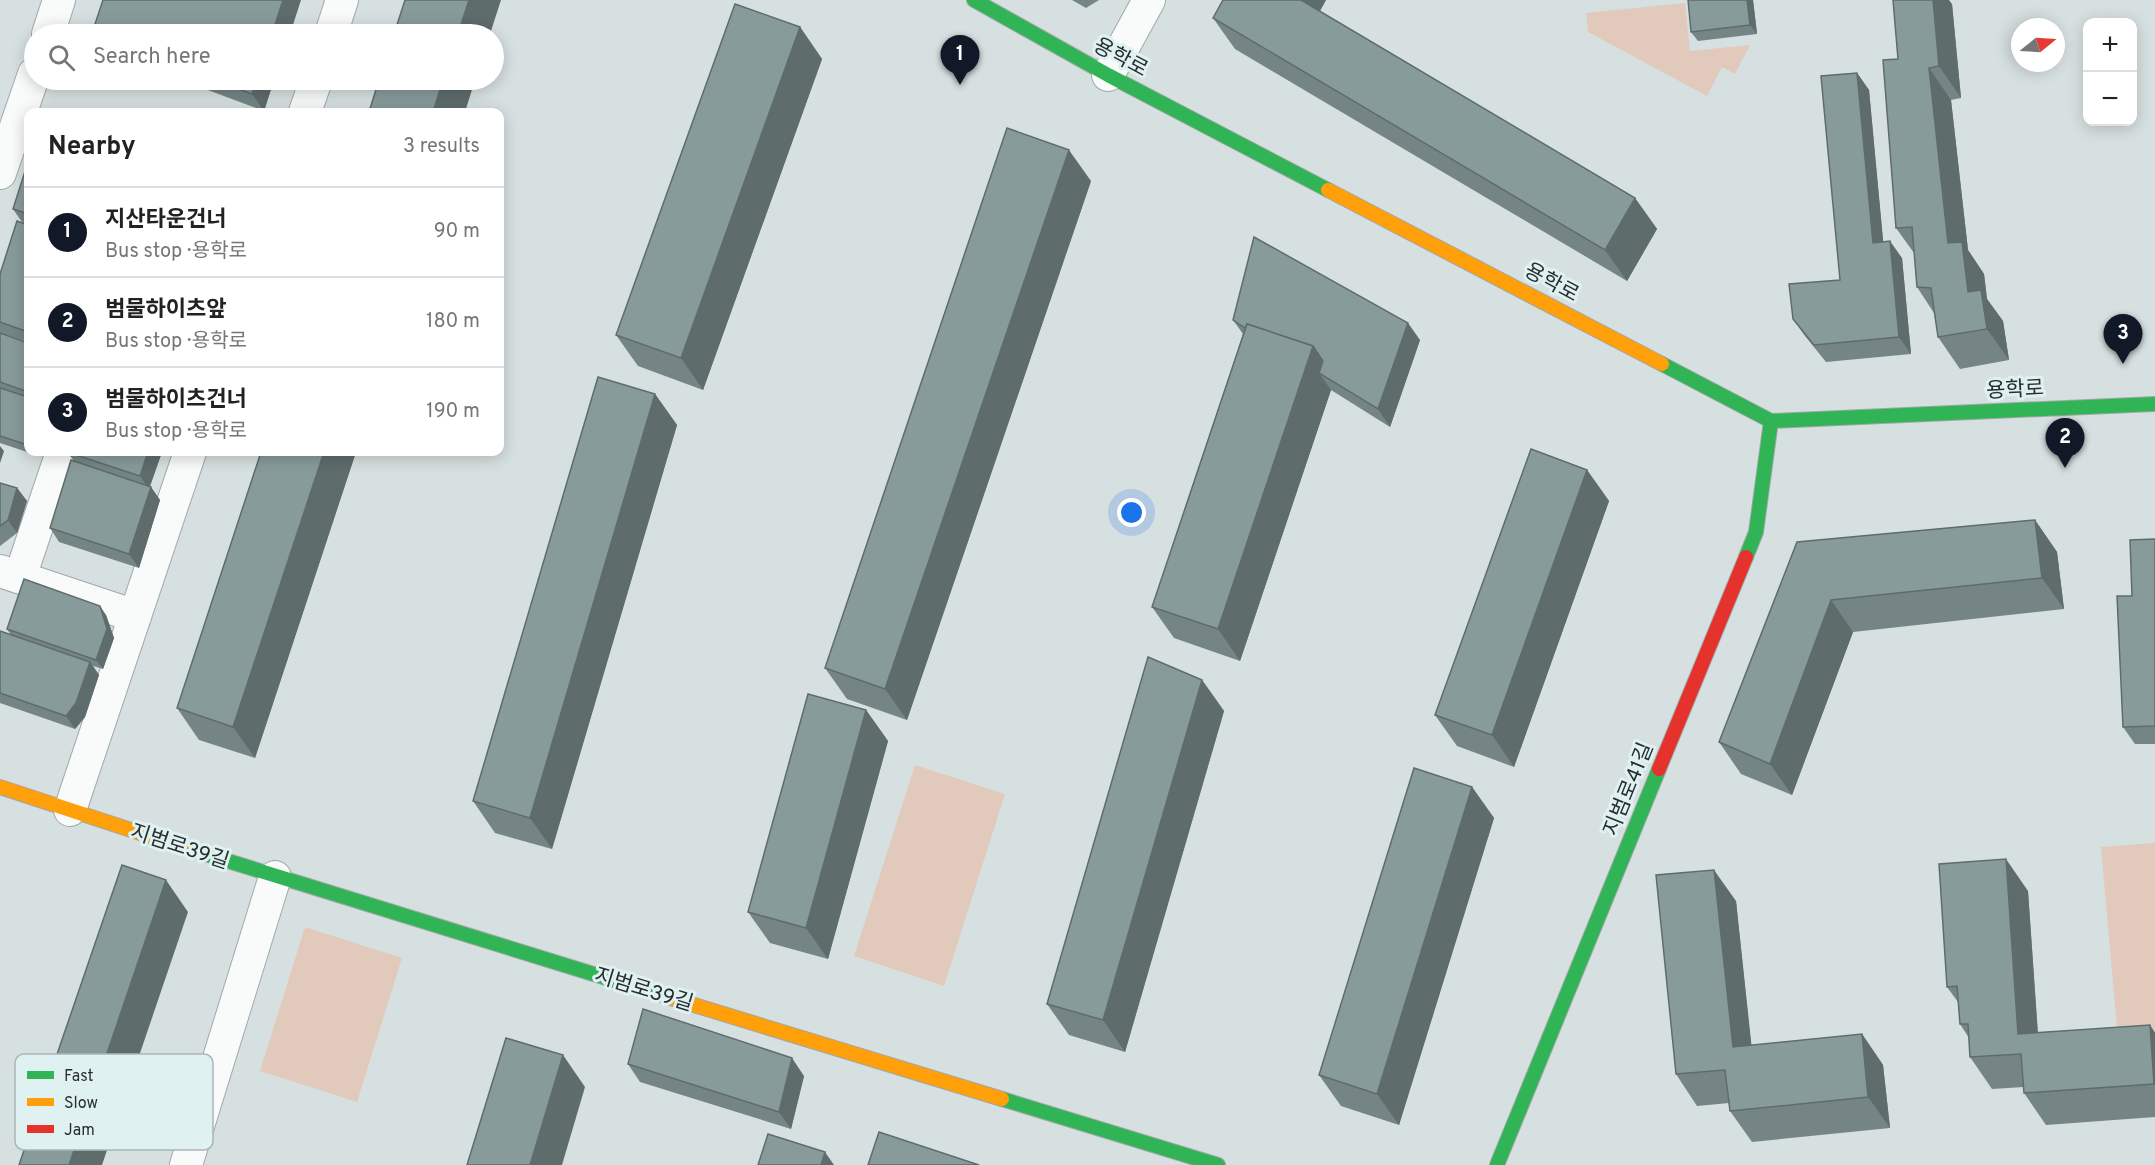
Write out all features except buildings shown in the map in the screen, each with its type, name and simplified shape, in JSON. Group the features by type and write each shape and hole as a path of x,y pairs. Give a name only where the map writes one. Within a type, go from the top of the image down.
{"street":[{"path":"52,24 60,0"},
{"path":"334,24 342,0"},
{"name":"용학로","path":"974,0 1108,75 1771,421 2155,404"},
{"path":"1108,75 1149,0"},
{"path":"0,173 16,115 27,90"},
{"path":"306,108 312,90"},
{"name":"지범로41길","path":"1497,1165 1756,532 1771,421"},
{"path":"60,456 10,574 135,616"},
{"path":"70,810 189,456"},
{"name":"지범로39길","path":"0,787 275,877 1218,1165"},
{"path":"213,1078 275,877"},
{"path":"186,1165 191,1150"}],"shaded area":[{"path":"1685,3 1690,51 1750,45 1735,74 1722,67 1707,96 1588,32 1586,13"},
{"path":"915,765 1005,794 944,986 854,956"},
{"path":"2155,843 2155,1047 2119,1051 2101,847"},
{"path":"305,927 402,958 357,1102 260,1071"}],"traffic: fast":[{"path":"974,0 1108,75 1328,190"},
{"path":"1662,364 1771,421 2155,404"},
{"path":"1746,557 1756,532 1771,421"},
{"path":"1497,1165 1659,769"},
{"path":"186,848 671,998"},
{"path":"1002,1099 1218,1165"}],"traffic: slow":[{"path":"1328,190 1662,364"},
{"path":"0,787 186,848"},
{"path":"671,998 1002,1099"}],"traffic: jam":[{"path":"1659,769 1746,557"}],"place":[{"name":"지산타운건너","path":"960,85"},
{"name":"범물하이츠건너","path":"2123,364"},
{"name":"범물하이츠앞","path":"2065,468"}]}
